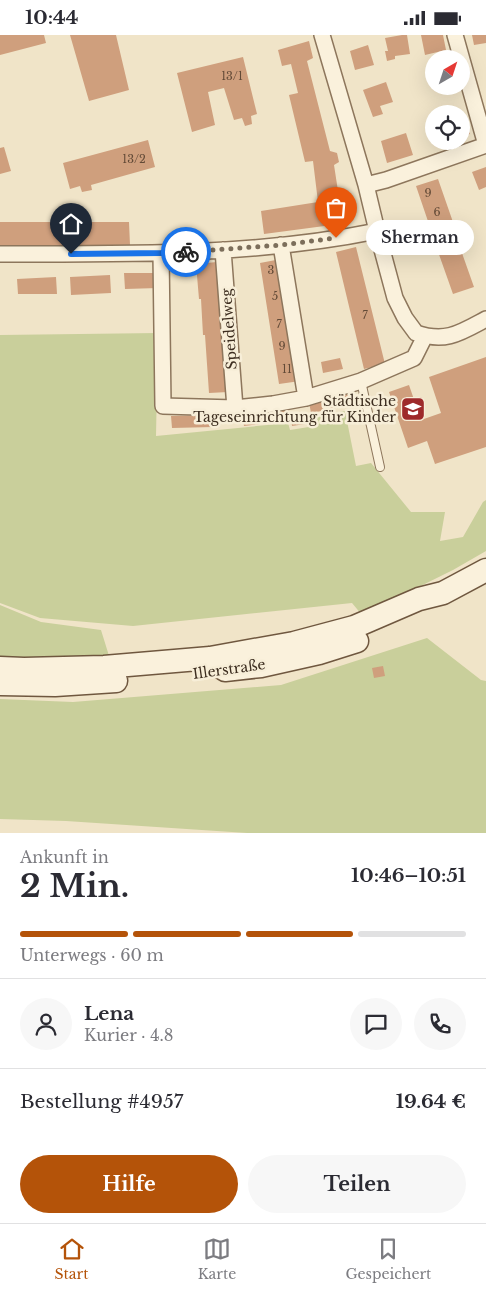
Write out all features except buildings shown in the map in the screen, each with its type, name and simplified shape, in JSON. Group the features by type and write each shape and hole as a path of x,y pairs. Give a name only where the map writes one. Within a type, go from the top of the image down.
{"main road":[{"name":"Illerstraße","path":"0,684 55,685 149,679 261,665 319,653 361,639 424,607 442,593 486,570"},
{"name":"Illerstraße","path":"0,668 104,667 210,658 294,643 354,627 420,599 442,593"}],"street":[{"path":"322,35 366,185 395,298 405,318 416,333 436,338 458,334 486,319"},
{"path":"366,185 386,180 486,145 455,35"},
{"path":"0,254 161,253 281,245 377,231"},
{"path":"281,245 306,398"},
{"name":"Speidelweg","path":"223,249 235,408"},
{"path":"161,253 163,406 235,408 306,398 361,381 414,358 425,336"}],"lane":[{"path":"361,381 380,467"}],"green space":[{"path":"158,333 156,436 288,423 290,430 315,426 314,416 345,411 356,466 371,463 411,512 445,512 440,541 463,537 486,500 486,551 453,570 362,615 352,603 133,626 40,618 0,603 0,335"},
{"path":"0,605 41,622 101,630 110,659 80,661 0,656"},
{"path":"427,638 481,680 486,681 486,833 247,833 66,821 0,819 0,699 73,702 281,685"}],"way so far":[{"path":"186,252 281,245 336,238"}],"place":[{"name":"Sherman","path":"336,238"},
{"name":"Städtische Tageseinrichtung für Kinder","path":"413,409"}],"route":[{"path":"71,254 186,252"}]}
